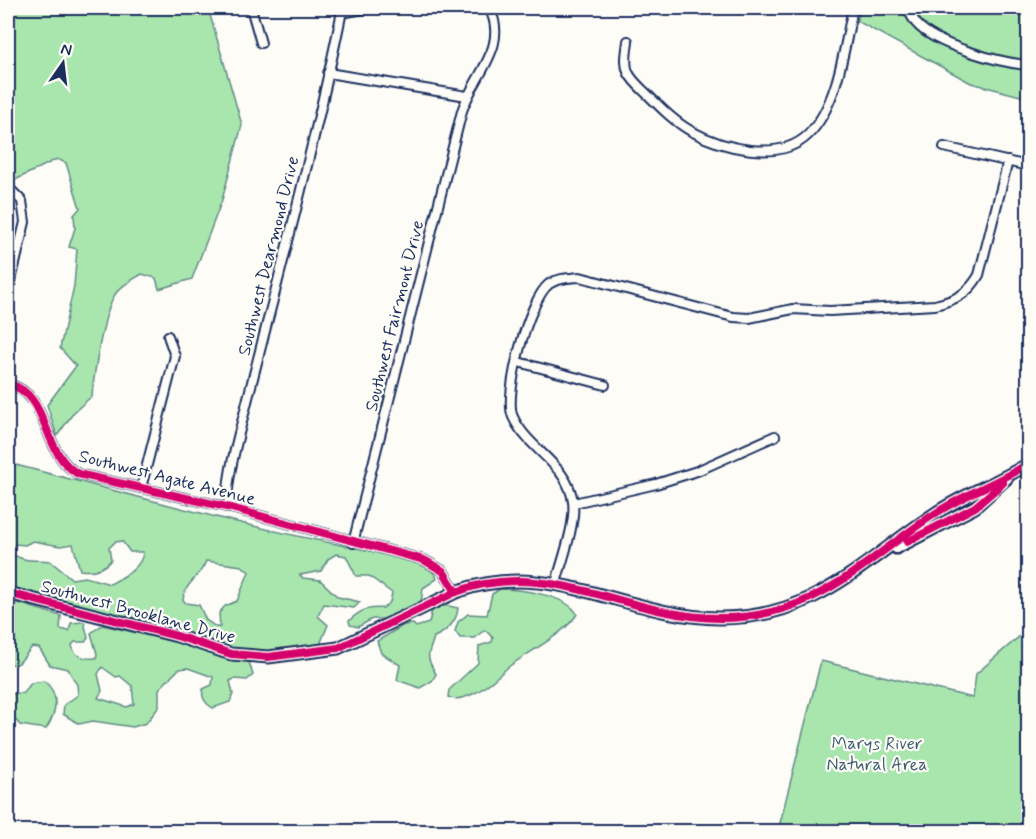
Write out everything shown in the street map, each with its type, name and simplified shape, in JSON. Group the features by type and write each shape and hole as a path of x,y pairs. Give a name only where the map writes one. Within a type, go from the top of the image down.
{"street":[{"path":"251,8 261,43"},
{"path":"338,9 369,8"},
{"name":"Southwest Fairmont Drive","path":"353,543 467,96 495,45 496,26 489,8"},
{"path":"628,41 626,62 631,77 678,123 701,135 727,144 753,150 772,150 801,141 821,117 834,86 854,8"},
{"path":"907,8 917,24 933,37 1010,64 1029,65"},
{"name":"Southwest Dearmond Drive","path":"231,508 226,499 235,451 284,263 328,73 338,9"},
{"path":"328,73 467,96"},
{"path":"944,147 1029,166"},
{"path":"556,583 574,503 561,472 514,419 509,398 534,303 549,284 563,278 580,277 733,318 749,318 793,309 830,311 935,305 951,301 972,288 979,275 1008,161"},
{"path":"8,187 22,201 25,222 8,293"},
{"path":"141,488 175,356 168,336"},
{"path":"518,362 604,385"},
{"name":"Southwest Agate Avenue","path":"8,384 26,392 36,403 50,442 66,467 78,474 231,508 431,563 443,571 456,592"},
{"path":"574,503 656,484 697,471 775,436"},
{"name":"Southwest Brooklane Drive","path":"8,593 177,636 231,654 268,657 338,648 475,584 503,580 556,583 670,613 701,617 759,614 802,602 840,583 875,558 975,507 1008,477 1029,464"}],"green space":[{"path":"8,8 208,8 242,125 222,200 192,279 159,289 156,278 142,274 118,290 109,307 102,331 92,396 74,412 57,436 47,405 76,366 60,348 74,286 77,249 69,247 75,228 74,215 80,208 66,163 57,159 13,181 8,177 12,145 8,137"},
{"path":"861,8 1028,8 1028,98 971,83 857,21"},
{"path":"8,463 257,527 395,556 423,566 433,572 437,579 423,588 421,604 390,619 372,619 358,627 350,625 349,621 365,610 383,608 390,602 392,593 369,576 356,576 346,556 336,554 328,559 321,571 300,575 303,578 320,580 338,597 360,602 354,608 324,604 318,616 328,625 321,642 324,645 287,651 226,647 8,589","holes":["33,541 60,546 73,544 80,570 85,571 97,570 105,566 111,560 109,548 115,542 122,541 130,552 143,552 136,567 110,584 85,577 72,579 50,561 26,559 12,553 15,544 25,545","206,561 242,566 249,572 237,601 225,606 219,613 220,627 206,620 199,605 186,603 183,600 186,589"]},
{"path":"500,589 542,594 564,602 577,614 565,628 511,665 480,690 462,698 448,697 449,690 478,663 479,646 492,642 493,638 485,630 474,638 460,638 455,631 458,622 468,614 487,615 492,594"},
{"path":"8,600 61,616 60,629 69,631 71,623 84,622 88,638 85,642 75,642 72,645 78,655 96,658 91,633 102,625 190,645 221,658 249,662 253,675 247,680 230,681 233,694 230,702 213,708 205,700 203,689 212,685 213,677 188,668 179,669 159,689 159,707 146,723 133,727 93,721 79,724 63,714 64,705 78,695 77,685 68,669 50,665 39,648 32,647 19,663 8,665","holes":["102,667 116,677 120,676 132,686 134,704 127,707 98,698 102,691 98,674"]},
{"path":"440,606 458,608 456,618 450,626 434,637 429,655 436,674 432,681 420,688 397,680 400,665 381,653 377,641 404,625 413,624 416,627 429,623 432,610"},
{"name":"Marys River Natural Area","path":"1028,629 1028,831 778,831 821,661 973,698 976,674"},
{"path":"44,681 55,697 50,723 46,729 20,725 8,711 8,694 24,693 31,683"}],"cycle path":[{"path":"8,384 22,390 32,399 57,452 78,474 231,508 424,560 443,571 456,592"},
{"path":"8,593 177,636 231,654 268,657 338,648 456,592 490,583 523,581 556,585 685,615 719,618 753,616 783,609 811,598 861,568 936,513 1028,464"},
{"path":"907,542 975,507 1003,483"}]}
